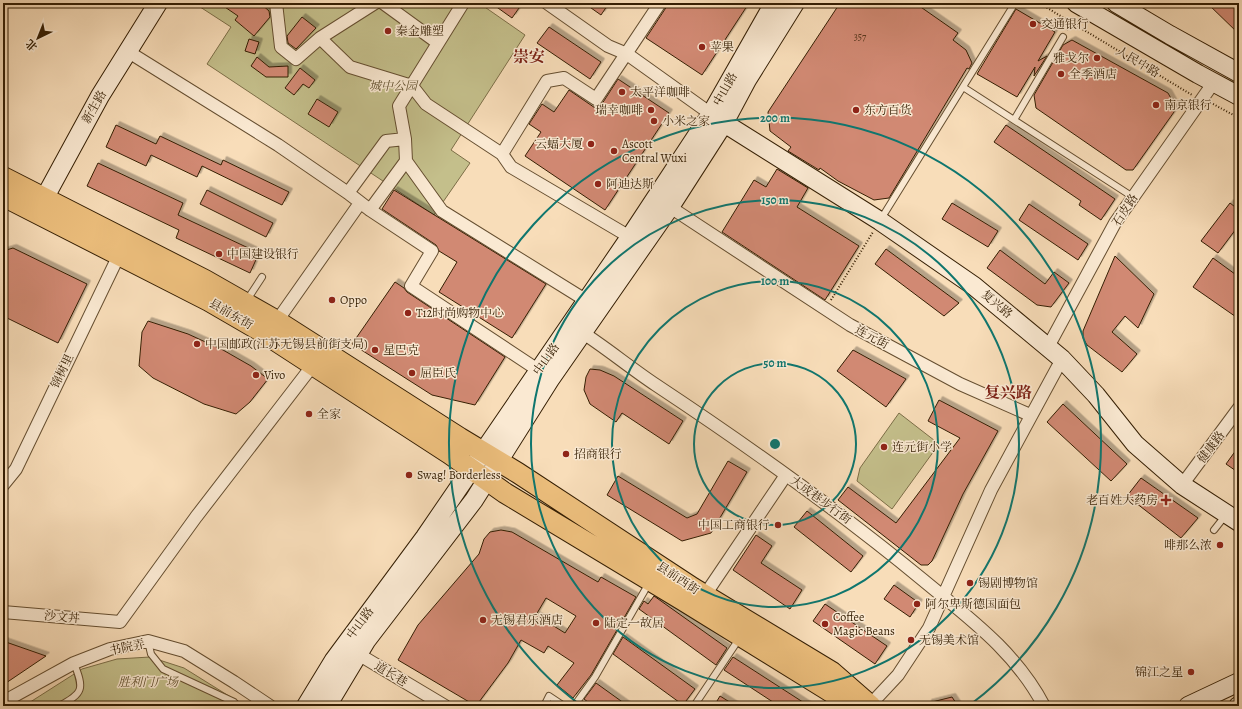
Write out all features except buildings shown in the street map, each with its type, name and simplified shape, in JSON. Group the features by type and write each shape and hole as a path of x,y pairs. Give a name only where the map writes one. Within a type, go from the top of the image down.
{"main road":[{"name":"新生路","path":"40,206 100,96 158,3"},
{"name":"中山路","path":"491,457 538,370 576,329 670,207 717,119 774,3"},
{"name":"中山路","path":"306,706 342,647 425,537 479,474 551,378 576,329 587,301 630,237 747,80 795,3"},
{"name":"人民中路","path":"1076,3 1239,96"},
{"path":"1116,3 1239,73"},
{"name":"复兴路","path":"717,119 880,221 974,286 1062,359 1096,395 1135,444 1182,485 1232,518"},
{"name":"县前东街","path":"3,177 40,206 118,255 209,301 313,365 479,474"},
{"name":"县前东街","path":"3,196 40,206 205,280 277,321 491,457"},
{"name":"县前西街","path":"491,457 705,595 832,672 871,705"},
{"name":"中山路","path":"327,706 366,641 438,549 479,474"},
{"name":"县前西街","path":"479,474 505,493 839,697 848,706"},
{"path":"1188,706 1239,682"}],"street":[{"path":"276,3 281,47 296,59 320,38 375,3"},
{"path":"383,3 438,43"},
{"path":"463,3 399,106 405,139 406,161 442,211 587,301"},
{"path":"547,3 608,46 627,54 717,119"},
{"path":"502,154 547,82 564,78 596,99 660,3"},
{"path":"320,38 350,67 412,86 426,104 502,154 511,167 630,237"},
{"path":"127,51 278,145 348,193 365,207 432,251 411,286 538,370"},
{"name":"石皮路","path":"1048,347 1115,223 1214,82"},
{"path":"348,193 386,141 405,139"},
{"path":"277,321 365,207 406,161"},
{"name":"连元街","path":"670,207 850,325 960,384 1030,415"},
{"name":"锦树里","path":"3,485 16,469 118,255"},
{"name":"大成巷步行街","path":"576,329 631,369 745,444 869,535 983,629 1018,664 1032,683 1044,706"},
{"path":"871,705 898,675 929,628 992,490 1030,415 1062,359"},
{"name":"沙文丼","path":"3,612 120,622 196,517 313,365"},
{"name":"健康路","path":"1182,485 1239,408"},
{"path":"705,595 786,475"},
{"name":"书院弄","path":"3,702 74,663 110,649 148,641 184,651 270,706"},
{"name":"道长巷","path":"358,654 445,706"}],"lane":[{"path":"880,221 1015,3"},
{"path":"1014,120 1063,37"},
{"path":"962,87 1133,197"},
{"path":"245,303 262,277"},
{"path":"1214,530 1232,518"},
{"path":"574,706 595,677 651,581"},
{"path":"694,706 741,636"},
{"path":"148,641 150,654 163,669 234,702 238,706"},
{"path":"60,706 75,697 81,688 81,682 74,663"},
{"path":"544,706 549,696 564,706"}],"path":[{"name":"人民中路","path":"1039,3 1201,100 1222,108 1239,118"},
{"path":"826,309 880,221"}],"green space":[{"name":"城中公园","path":"194,3 479,3 525,35 451,150 470,163 434,215 207,64 231,27"},
{"path":"899,413 939,444 892,509 857,481 860,468"},
{"name":"胜利门广场","path":"150,657 184,668 245,706 24,706 82,669 117,659"}],"place":[{"name":"交通银行","path":"1033,24"},
{"name":"秦金雕塑","path":"388,31"},
{"name":"苹果","path":"702,47"},
{"name":"雅戈尔","path":"1097,58"},
{"name":"全季酒店","path":"1061,74"},
{"name":"太平洋咖啡","path":"622,92"},
{"name":"南京银行","path":"1156,105"},
{"name":"瑞幸咖啡","path":"651,110"},
{"name":"东方百货","path":"856,110"},
{"name":"小米之家","path":"654,121"},
{"name":"云蝠大厦","path":"591,144"},
{"name":"Ascott Central Wuxi","path":"614,151"},
{"name":"阿迪达斯","path":"598,184"},
{"name":"中国建设银行","path":"219,254"},
{"name":"Oppo","path":"332,300"},
{"name":"T12时尚购物中心","path":"408,313"},
{"name":"中国邮政(江苏无锡县前街支局)","path":"197,344"},
{"name":"星巴克","path":"375,350"},
{"name":"屈臣氏","path":"412,373"},
{"name":"Vivo","path":"256,375"},
{"name":"全家","path":"309,414"},
{"name":"连元街小学","path":"884,447"},
{"name":"招商银行","path":"566,454"},
{"name":"Swag! Borderless","path":"409,475"},
{"name":"老百姓大药房","path":"1166,500"},
{"name":"中国工商银行","path":"778,525"},
{"name":"啡那么浓","path":"1220,545"},
{"name":"锡剧博物馆","path":"970,583"},
{"name":"阿尔卑斯德国面包","path":"917,604"},
{"name":"无锡君乐酒店","path":"483,620"},
{"name":"陆定一故居","path":"596,623"},
{"name":"Coffee Magic Beans","path":"825,624"},
{"name":"无锡美术馆","path":"911,640"},
{"name":"锦江之星","path":"1191,672"}],"district":[{"name":"崇安","path":"529,56"},
{"name":"复兴路","path":"1008,392"}]}
